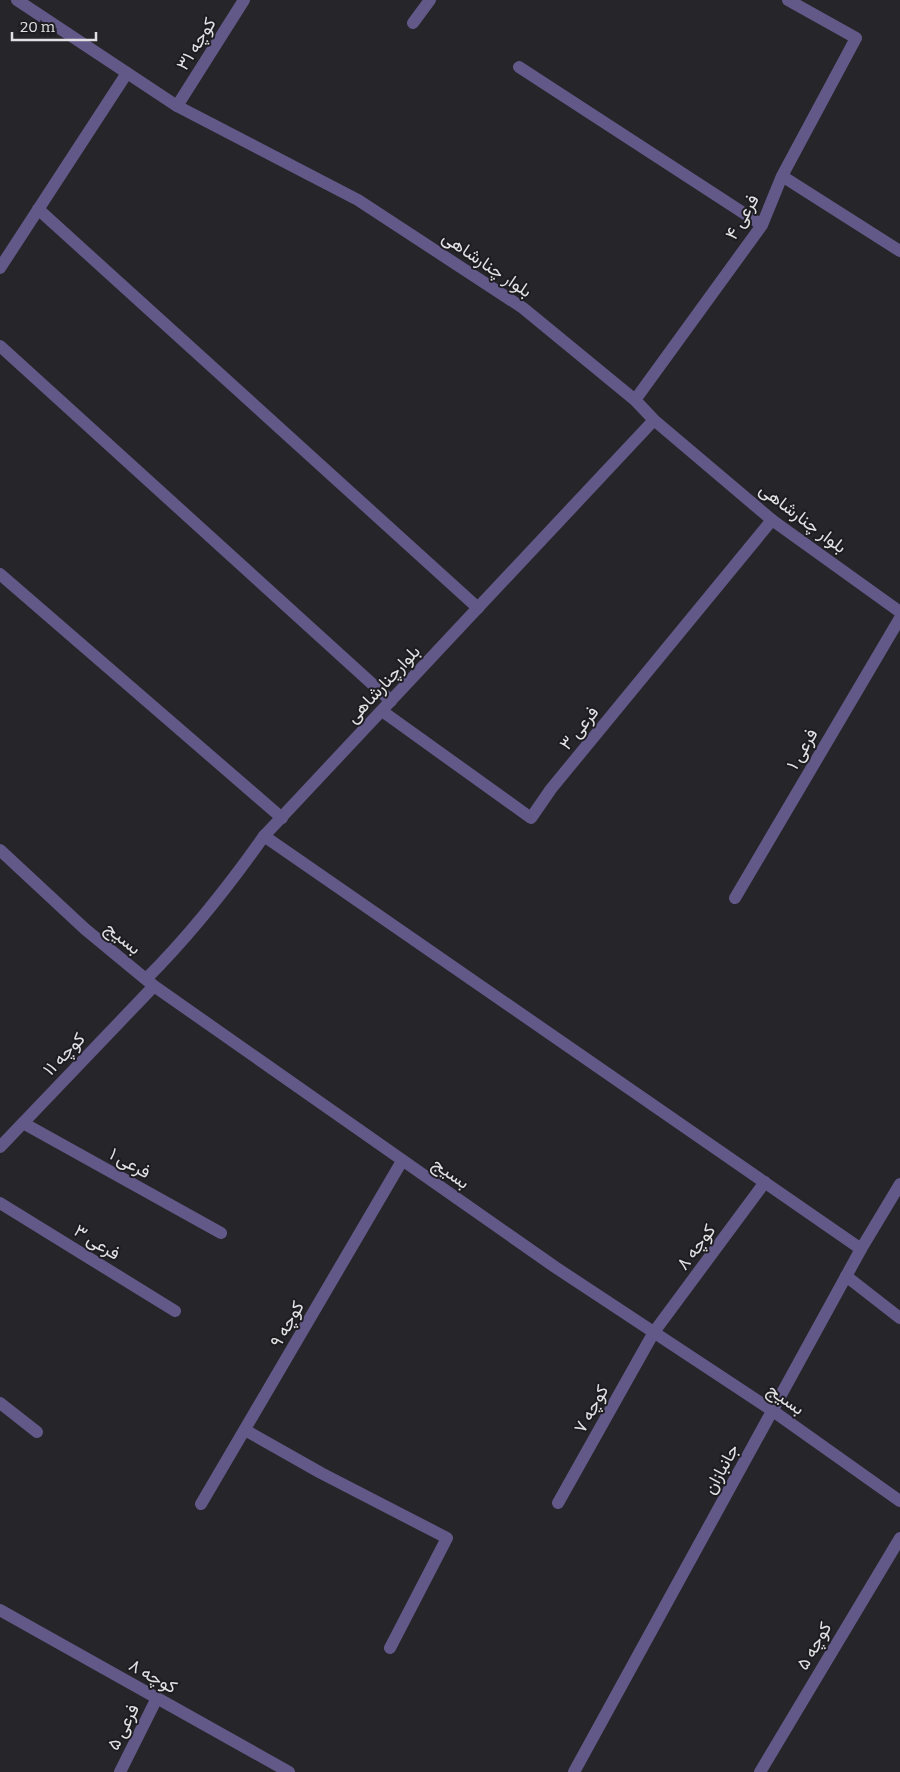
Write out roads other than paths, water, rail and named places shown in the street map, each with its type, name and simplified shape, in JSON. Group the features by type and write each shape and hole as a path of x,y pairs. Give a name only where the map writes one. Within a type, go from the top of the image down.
{"street":[{"name":"بلوار چنارشاهی","path":"16,0 177,106 358,200 523,308 635,400 654,420 772,520 900,612"},
{"name":"کوچه ۳۱","path":"177,106 244,0"},
{"path":"413,23 430,0"},
{"name":"فرعی ۴","path":"635,400 762,225 782,176 856,38 788,0"},
{"path":"519,67 762,225"},
{"path":"0,268 127,73"},
{"path":"782,176 900,251"},
{"path":"38,209 478,608"},
{"path":"0,346 391,701"},
{"name":"بلوارچنارشاهی","path":"150,982 264,836 654,420"},
{"name":"فرعی ۳","path":"382,711 531,818 552,789 772,520"},
{"path":"0,574 282,818"},
{"name":"فرعی ۱","path":"735,898 900,618"},
{"path":"264,836 862,1248"},
{"name":"بسیج","path":"0,850 85,929 150,982 402,1161 556,1267 773,1411 900,1501"},
{"name":"کوچه ۱۱","path":"0,1146 150,982"},
{"name":"فرعی ۱","path":"23,1123 221,1233"},
{"name":"کوچه ۹","path":"201,1504 402,1161"},
{"name":"کوچه ۸","path":"654,1332 765,1182"},
{"name":"جانبازان","path":"574,1772 846,1276 900,1184"},
{"name":"فرعی ۳","path":"0,1203 175,1311"},
{"path":"846,1276 900,1318"},
{"name":"کوچه ۷","path":"558,1503 654,1332"},
{"path":"0,1403 37,1432"},
{"path":"244,1430 321,1473 448,1538 390,1648"},
{"name":"کوچه ۵","path":"760,1772 900,1538"},
{"name":"کوچه ۸","path":"2,1615 158,1698 283,1770"},
{"name":"فرعی ۵","path":"120,1772 158,1698"}]}
